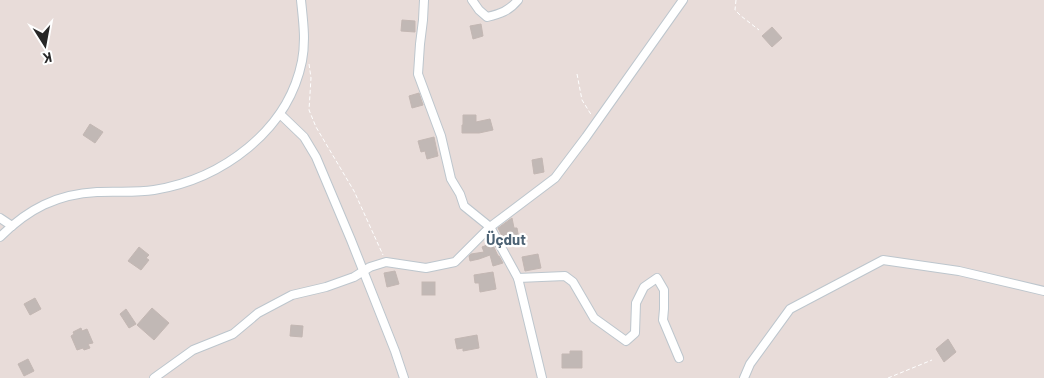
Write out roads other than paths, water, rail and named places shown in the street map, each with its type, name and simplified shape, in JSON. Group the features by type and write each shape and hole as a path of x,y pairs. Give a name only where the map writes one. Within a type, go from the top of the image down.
{"street":[{"path":"0,237 30,212 61,197 78,193 154,190 176,185 201,176 228,162 247,149 280,114 296,83 302,60 305,34 301,0"},
{"path":"424,0 418,74 441,136 451,179 460,194 464,206 490,227 518,278 542,378"},
{"path":"472,0 487,17 506,11 518,0"},
{"path":"154,378 193,350 233,334 258,313 292,295 326,287 354,277 370,267 386,262 426,268 455,262 490,227 555,178 683,0"},
{"path":"280,114 298,131 312,150 395,351 404,378"},
{"path":"0,218 12,226"},
{"path":"744,378 750,364 790,309 884,260 960,271 1044,291"},
{"path":"518,278 565,276 572,282 594,318 626,341 635,333 636,304 644,287 657,278 664,290 663,320 679,358"}],"district":[{"name":"Üçdut","path":"506,240"}]}
